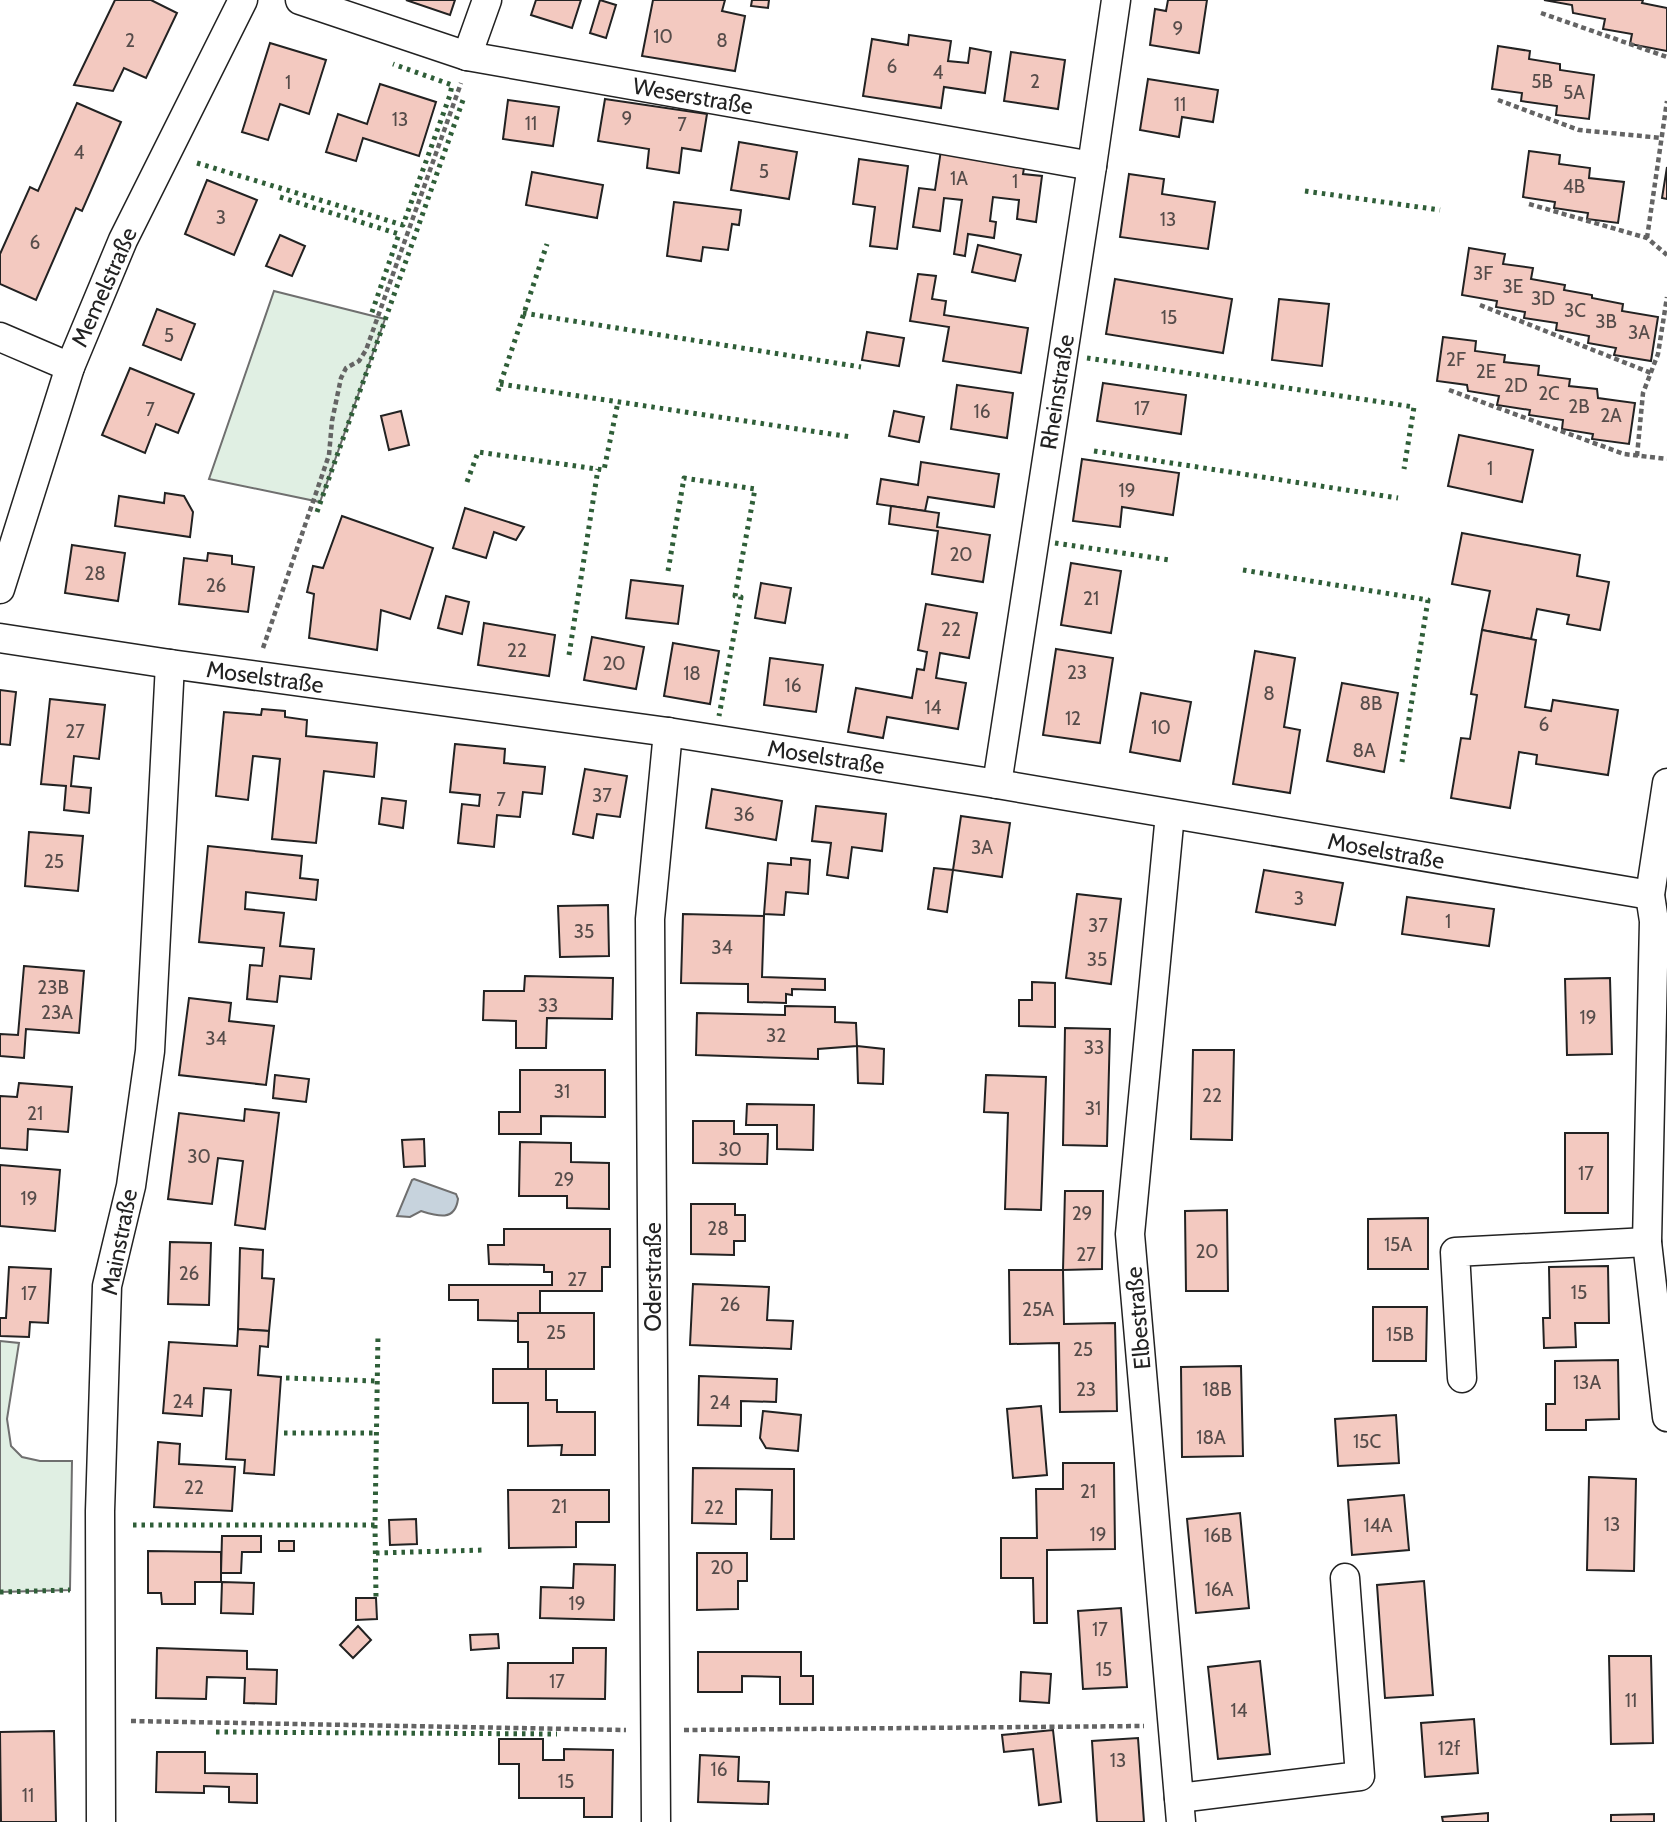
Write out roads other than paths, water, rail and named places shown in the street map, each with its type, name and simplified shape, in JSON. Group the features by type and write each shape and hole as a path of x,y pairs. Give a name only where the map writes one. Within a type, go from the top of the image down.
{"street":[{"name":"Memelstraße","path":"0,589 69,367 124,240 243,0"},
{"name":"Weserstraße","path":"300,0 467,57 1092,166"},
{"path":"467,57 487,0"},
{"name":"Rheinstraße","path":"997,784 1116,0"},
{"path":"0,337 69,367"},
{"name":"Moselstraße","path":"0,638 668,732 997,784 1170,814 1652,908"},
{"name":"Mainstraße","path":"101,1822 100,1511 107,1286 131,1186 150,1051 170,664"},
{"name":"Oderstraße","path":"656,1822 650,919 668,732"},
{"path":"1667,783 1652,908 1647,1242 1667,1417"},
{"name":"Elbestraße","path":"1170,814 1130,1234 1180,1810"},
{"path":"1462,1378 1455,1252 1647,1242"},
{"path":"1180,1810 1360,1776 1345,1578"}]}
